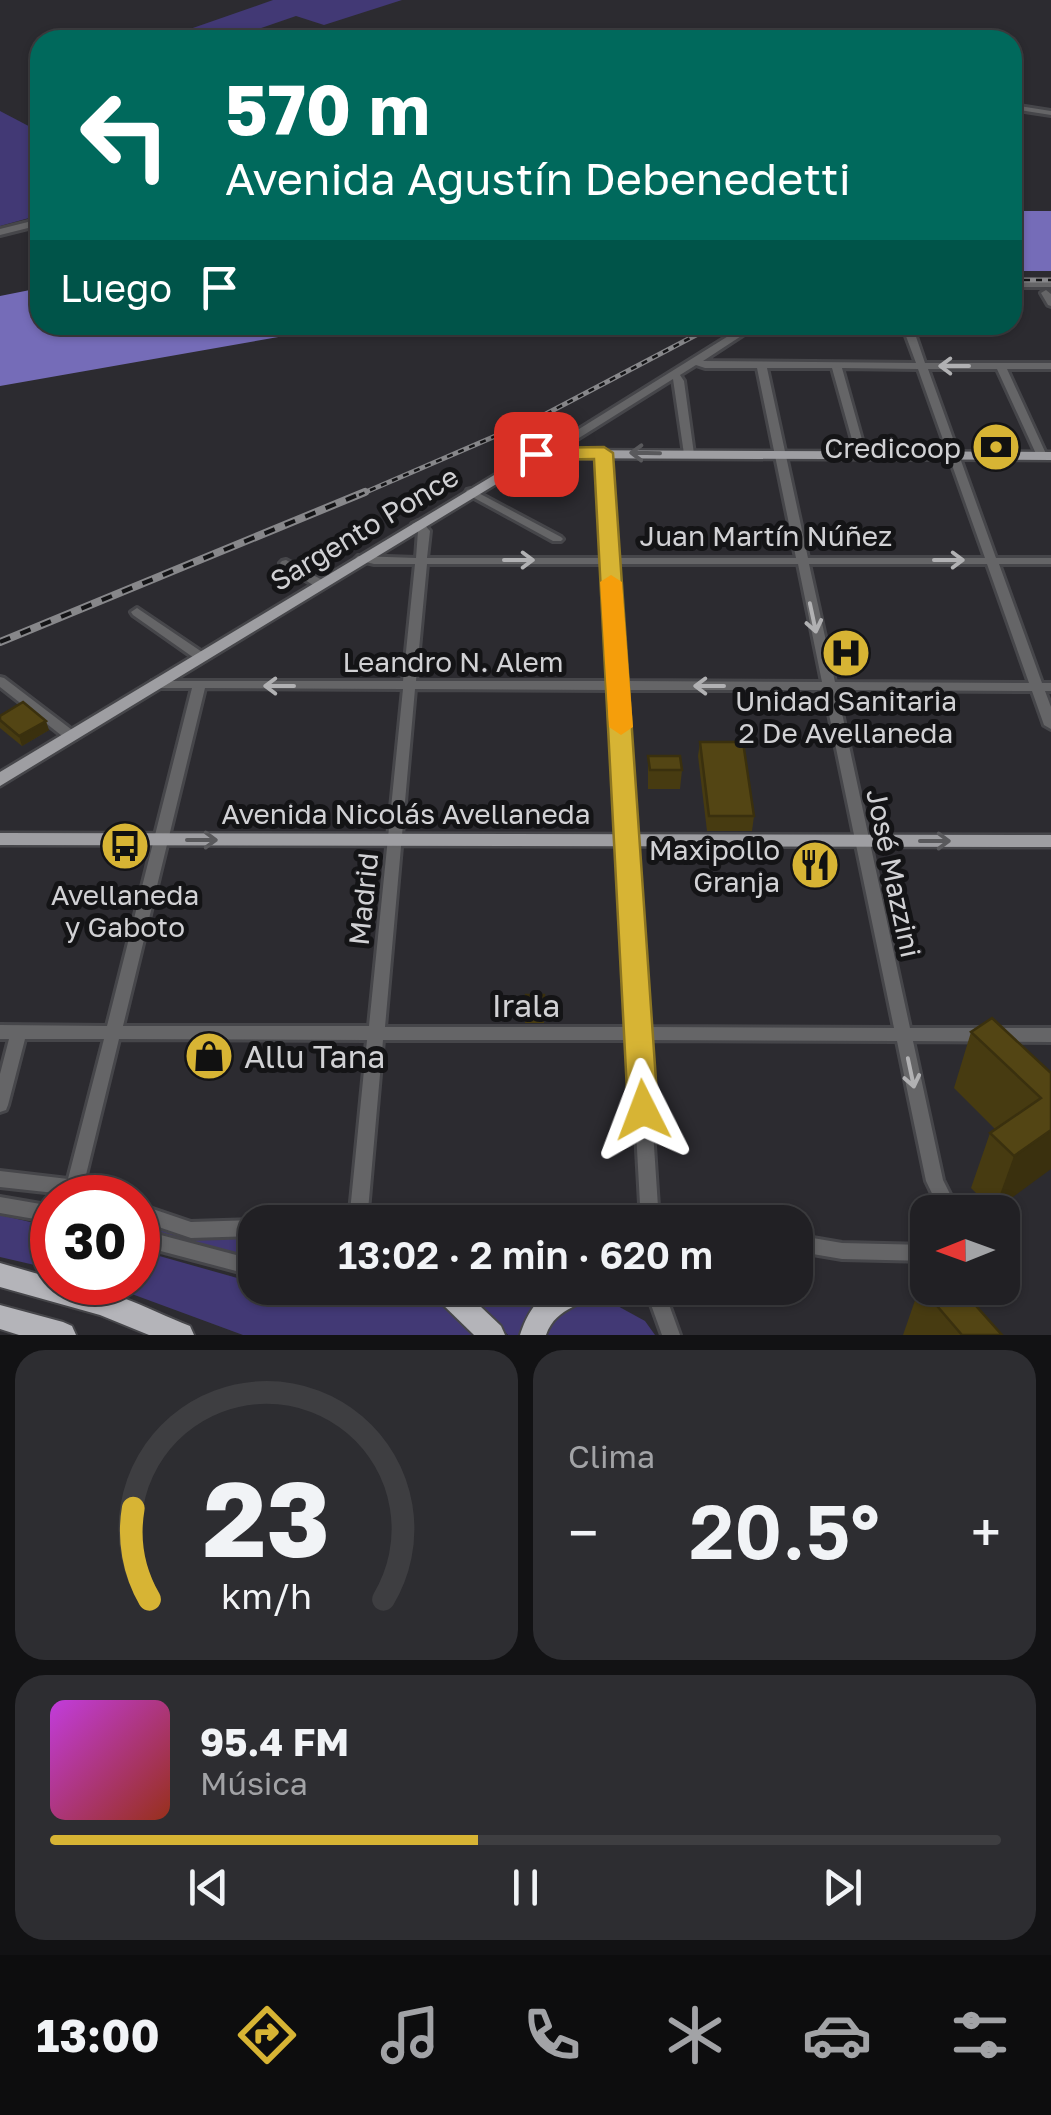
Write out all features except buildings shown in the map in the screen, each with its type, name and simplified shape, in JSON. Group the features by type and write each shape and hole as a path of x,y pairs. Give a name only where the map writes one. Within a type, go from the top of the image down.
{"highway":[{"path":"0,1275 100,1303 181,1335"},
{"path":"461,1305 492,1335"},
{"path":"532,1335 536,1322 550,1305"},
{"path":"0,1317 63,1335"}],"main road":[{"path":"558,453 1046,456"},
{"name":"Sargento Ponce","path":"0,780 524,459 558,453"},
{"name":"Avenida Nicolás Avellaneda","path":"0,839 1051,842"}],"street":[{"path":"1022,108 1051,113"},
{"path":"0,232 30,224"},
{"path":"1022,286 1049,293"},
{"name":"Sargento Ponce","path":"558,453 567,440 737,335"},
{"path":"911,335 992,560 1044,686 1051,726"},
{"path":"695,361 760,365 1051,366"},
{"name":"José Mazzini","path":"760,365 935,1181 942,1195"},
{"path":"836,366 862,454"},
{"path":"1001,366 1046,456"},
{"path":"674,374 679,381 689,454"},
{"path":"604,453 649,1205"},
{"path":"471,492 557,539"},
{"name":"Madrid","path":"360,1205 422,560 424,531 418,524"},
{"name":"Juan Martín Núñez","path":"362,558 1051,561"},
{"path":"286,563 320,584"},
{"path":"137,612 201,657"},
{"path":"0,681 72,736"},
{"name":"Leandro N. Alem","path":"156,684 1044,686"},
{"path":"79,1175 199,686"},
{"name":"Irala","path":"0,1032 1051,1035"},
{"path":"0,1105 20,1032"},
{"path":"0,1179 30,1185"},
{"path":"0,1205 30,1210"},
{"path":"160,1220 190,1230 238,1229"},
{"path":"160,1243 238,1263"},
{"path":"813,1246 842,1252 910,1253"},
{"path":"660,1305 671,1335"}],"shaded area":[{"path":"273,0 402,0 324,25 296,16 256,30 187,30"},
{"path":"0,111 30,127 30,218 0,226"},
{"path":"1022,211 1051,211 1051,271 1022,271"},
{"path":"30,290 30,335 290,335 0,386 0,296"},
{"path":"0,1215 30,1222 30,1264 0,1257"},
{"path":"160,1227 178,1235 238,1234 238,1260 160,1240"},
{"path":"160,1256 238,1278 238,1305 449,1305 482,1335 243,1335 160,1304"},
{"path":"480,1305 544,1305 524,1335 508,1335"},
{"path":"616,1305 645,1321 655,1335 538,1335 570,1306"}],"railway":[{"path":"1022,280 1051,280"},
{"path":"359,495 542,416 696,335"},
{"path":"0,642 365,492"}],"slow traffic":[{"path":"611,582 621,727"}],"place":[{"name":"Credicoop","path":"996,447"},
{"name":"Unidad Sanitaria 2 De Avellaneda","path":"846,653"},
{"name":"Avellaneda y Gaboto","path":"125,846"},
{"name":"Maxipollo Granja","path":"815,865"},
{"name":"Allu Tana","path":"209,1056"}],"route":[{"path":"536,454 604,453 643,1110"}]}
